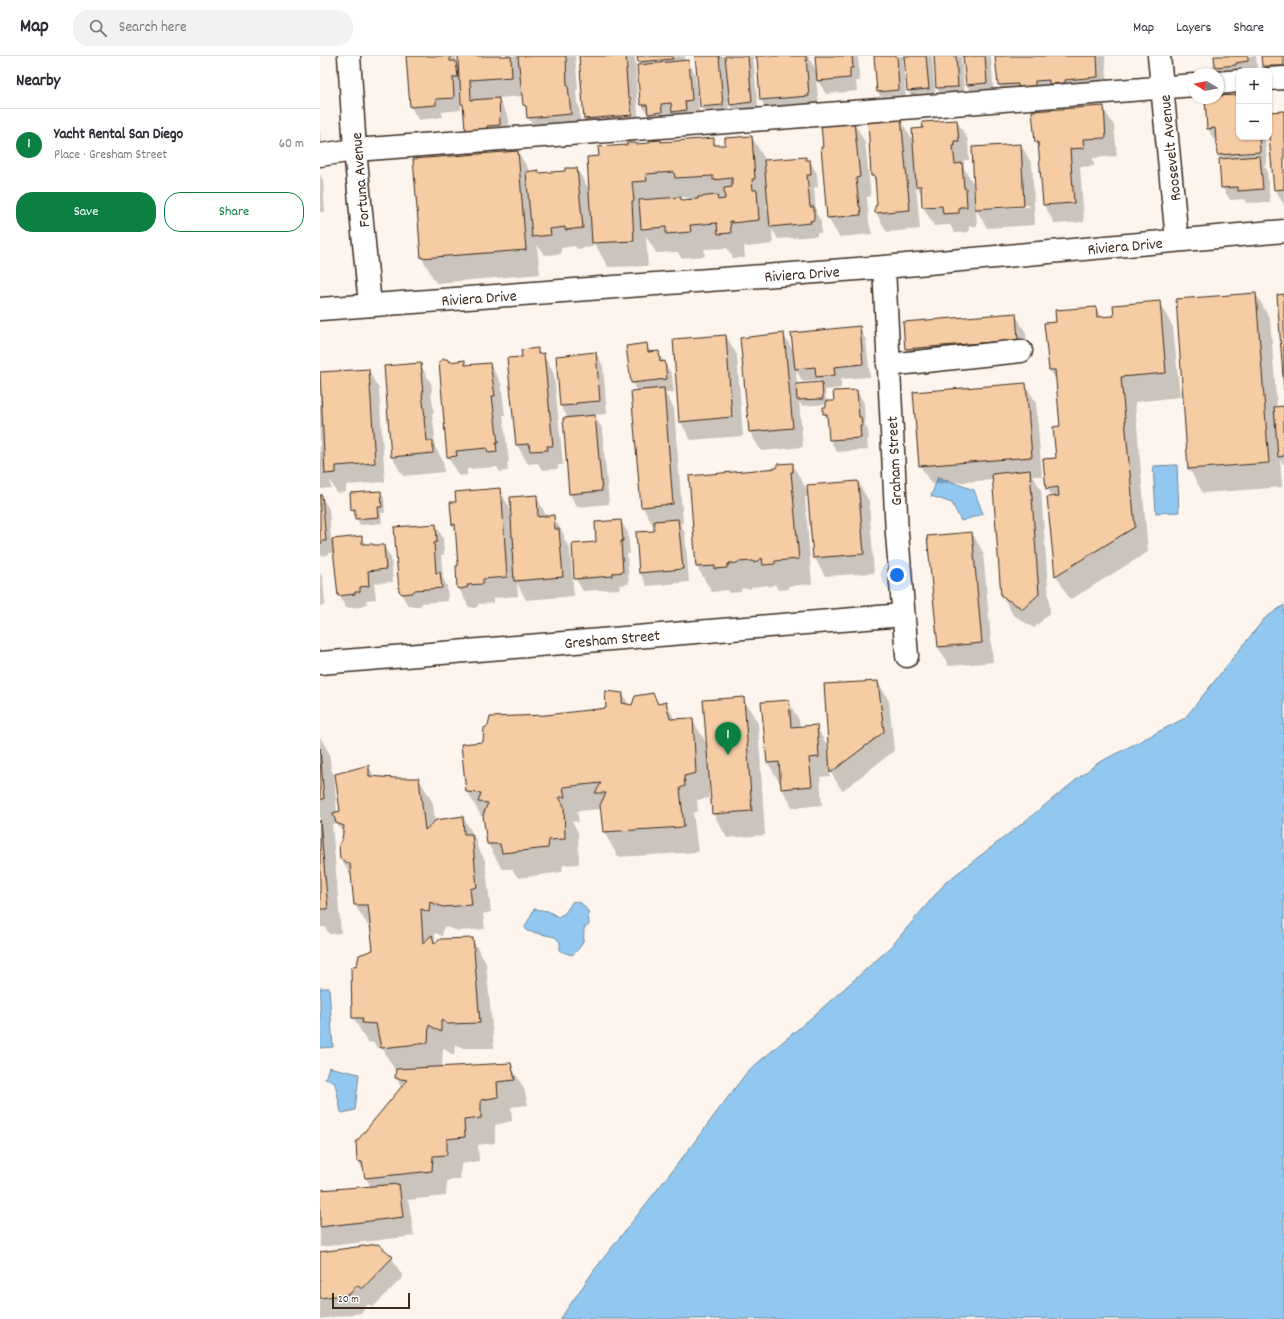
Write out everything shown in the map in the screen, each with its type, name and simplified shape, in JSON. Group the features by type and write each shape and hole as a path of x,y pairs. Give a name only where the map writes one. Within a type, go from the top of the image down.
{"street":[{"name":"Fortuna Avenue","path":"350,56 355,150 370,305"},
{"name":"Roosevelt Avenue","path":"1159,56 1177,240"},
{"path":"1272,79 1284,78"},
{"path":"1224,82 1236,81"},
{"path":"320,155 355,150 735,122 1188,85"},
{"name":"Riviera Drive","path":"320,309 884,267 1284,231"},
{"name":"Graham Street","path":"884,267 897,534 907,656"},
{"path":"888,365 1021,351"},
{"name":"Gresham Street","path":"320,662 903,615"}],"water":[{"path":"1177,465 1179,512 1156,513 1153,466"},
{"path":"938,477 974,490 983,514 961,521 952,503 931,496"},
{"path":"1284,605 1284,1319 560,1319 595,1269 747,1072 890,948 946,882 1096,764 1185,718 1264,619"},
{"path":"573,901 581,903 588,911 589,925 584,928 584,937 581,946 572,955 560,951 560,942 555,937 527,931 525,927 534,909 548,911 558,917 565,913"},
{"path":"320,988 329,988 333,1047 320,1048"},
{"path":"329,1067 359,1074 355,1110 343,1113 341,1112 335,1083 325,1079"}],"building":[{"path":"406,56 450,56 450,61 456,61 458,77 453,77 454,98 436,99 436,105 410,107"},
{"path":"458,56 511,56 512,77 470,80 471,100 499,98 500,125 487,126 488,132 466,133 463,104 461,104"},
{"path":"518,56 566,56 567,86 568,85 571,114 527,118 526,106 523,105"},
{"path":"579,56 626,56 628,97 630,97 632,115 584,119"},
{"path":"637,56 672,56 673,59 638,62"},
{"path":"695,56 719,56 723,105 700,107"},
{"path":"725,56 748,56 752,102 730,105"},
{"path":"756,56 806,56 809,96 760,100"},
{"path":"815,56 852,56 853,68 850,68 850,78 817,81"},
{"path":"874,56 897,56 899,90 877,92"},
{"path":"904,56 926,56 929,89 907,91"},
{"path":"934,56 956,56 958,87 936,88"},
{"path":"963,56 985,56 987,83 966,85"},
{"path":"995,56 1097,56 1098,77 1065,80 1065,83 1049,84 1049,80 1035,81 1035,86 1018,87 1018,84 998,85"},
{"path":"1214,56 1248,56 1248,61 1236,63 1236,65 1215,67"},
{"path":"1261,56 1284,56 1284,66 1262,66"},
{"path":"689,60 692,100 685,101 686,110 672,112 671,103 661,104 662,112 648,114 647,105 641,105 640,102 637,65"},
{"path":"1236,95 1236,140 1259,140 1260,152 1217,155 1215,128 1207,129 1205,104 1224,104 1224,96"},
{"path":"1104,106 1106,138 1083,139 1084,148 1070,149 1074,203 1043,205 1038,142 1035,142 1032,111"},
{"path":"1284,111 1284,189 1274,190 1269,140 1272,140 1272,112"},
{"path":"901,118 910,210 875,213 875,206 877,205 875,176 871,176 868,121"},
{"path":"957,120 959,141 954,141 955,146 953,146 955,164 962,163 967,207 959,207 959,213 943,214 942,206 922,207 921,186 916,186 912,129 923,128 922,122"},
{"path":"854,122 860,177 856,178 861,215 827,218 821,147 823,147 821,125"},
{"path":"752,136 755,179 752,179 753,190 757,190 759,220 732,223 732,221 730,221 731,233 718,234 717,223 690,225 691,232 666,234 666,227 641,229 639,200 681,197 681,200 698,199 698,197 717,195 718,200 725,199 724,188 732,187 732,178 713,180 713,176 675,178 674,172 646,174 647,181 632,182 634,201 632,201 634,241 592,243 587,157 599,156 598,147 627,145 627,143 649,143 649,141 661,140 661,142 714,138 714,145 725,145 725,138"},
{"path":"1021,144 1024,206 975,209 972,147"},
{"path":"518,151 526,250 421,258 413,159"},
{"path":"1260,156 1263,189 1238,191 1238,187 1221,188 1219,159"},
{"path":"806,157 806,160 810,160 811,175 807,175 810,207 814,207 814,220 810,221 811,223 770,227 764,160"},
{"path":"565,168 577,168 583,228 565,230 565,227 550,229 551,235 532,237 526,172 538,170 538,173 565,171"},
{"path":"1256,293 1269,463 1188,469 1176,299"},
{"path":"1284,294 1284,390 1277,295"},
{"path":"1160,301 1166,373 1121,377 1135,527 1055,576 1047,497 1059,496 1058,487 1046,489 1043,459 1056,458 1053,427 1060,426 1055,370 1049,370 1044,323 1056,322 1055,310 1096,307 1097,317 1114,316 1113,305"},
{"path":"1016,313 1018,340 905,349 903,322"},
{"path":"860,326 863,364 834,367 835,375 816,377 815,367 795,369 791,333"},
{"path":"784,333 793,428 749,432 740,338"},
{"path":"726,335 732,417 679,422 673,339"},
{"path":"647,343 648,352 659,351 660,362 665,361 667,379 631,383 626,346"},
{"path":"538,348 538,354 544,353 553,446 547,446 548,450 530,451 529,444 516,445 507,358 522,357 521,350"},
{"path":"596,352 600,401 560,406 556,356"},
{"path":"443,359 447,359 450,362 465,360 465,365 490,363 495,396 492,396 498,443 496,443 497,452 488,453 487,448 456,451 457,456 447,457 439,362"},
{"path":"421,363 425,430 427,441 433,441 433,453 391,457 384,366"},
{"path":"369,369 375,463 336,466 336,473 325,474 320,372"},
{"path":"822,382 823,399 797,400 796,384"},
{"path":"1026,383 1032,457 919,466 913,392"},
{"path":"664,388 673,504 641,507 631,391"},
{"path":"857,390 859,417 861,417 862,426 860,426 861,438 829,440 827,414 823,414 823,407 826,407 826,401 834,401 833,391"},
{"path":"1284,406 1284,456 1278,457 1274,407"},
{"path":"595,415 602,491 569,494 563,418"},
{"path":"793,463 793,472 791,472 799,559 775,561 775,564 763,565 762,558 754,563 753,561 738,562 735,564 729,563 727,568 715,569 715,566 696,567 689,476 777,468 777,464"},
{"path":"1030,470 1039,594 1023,609 1001,596 992,474"},
{"path":"858,481 864,554 813,558 807,485"},
{"path":"500,488 507,577 483,579 483,584 467,585 468,587 461,589 457,588 456,566 458,566 455,524 452,525 450,502 456,502 455,492"},
{"path":"381,491 382,507 378,507 379,517 355,519 355,509 351,510 350,493"},
{"path":"320,495 322,495 326,541 322,541 322,543 320,543"},
{"path":"537,495 538,517 554,515 555,529 559,529 563,577 514,581 512,549 514,549 510,497"},
{"path":"678,519 683,569 639,573 636,532 654,531 654,521"},
{"path":"621,520 623,572 613,573 613,576 574,579 572,544 596,542 595,522"},
{"path":"436,524 437,542 434,543 436,573 440,572 442,588 415,590 412,593 402,594 399,591 394,527"},
{"path":"972,532 982,643 938,647 927,536"},
{"path":"362,536 362,544 384,545 386,569 368,571 369,586 360,587 360,592 338,596 332,539"},
{"path":"878,681 884,732 830,773 824,684"},
{"path":"605,691 623,693 622,703 632,705 635,696 653,693 658,704 666,702 670,719 693,718 696,773 684,776 685,786 680,788 684,827 603,832 600,805 606,793 595,793 601,783 563,787 565,797 559,797 564,806 565,839 549,840 548,848 502,853 500,844 487,844 483,815 488,803 478,802 481,793 466,792 461,744 483,742 484,728 488,726 490,717 546,715 606,708"},
{"path":"744,697 752,811 712,814 703,700"},
{"path":"789,700 791,727 817,725 819,757 809,758 812,786 781,789 779,762 767,763 761,702"},
{"path":"320,748 324,799 320,799"},
{"path":"369,765 369,776 419,778 425,830 436,820 463,816 464,834 472,834 477,887 470,889 472,905 443,907 430,902 429,912 421,909 423,943 432,935 434,943 441,939 473,938 480,1023 448,1024 441,1020 441,1032 429,1025 428,1043 381,1048 376,1024 362,1023 363,1018 352,1018 351,967 357,965 359,955 373,950 368,905 354,905 350,864 340,859 339,845 342,839 344,826 336,823 333,813 340,811 335,774"},
{"path":"320,820 328,909 320,909"},
{"path":"511,1063 515,1080 497,1082 498,1097 481,1100 481,1118 464,1120 465,1137 447,1139 447,1155 433,1156 432,1171 365,1178 362,1162 357,1161 356,1142 407,1080 395,1078 396,1069"},
{"path":"399,1184 403,1217 320,1227 320,1190"},
{"path":"378,1244 393,1257 362,1289 357,1285 350,1294 320,1298 320,1252"}],"place":[{"name":"Yacht Rental San Diego","path":"728,755"}]}
